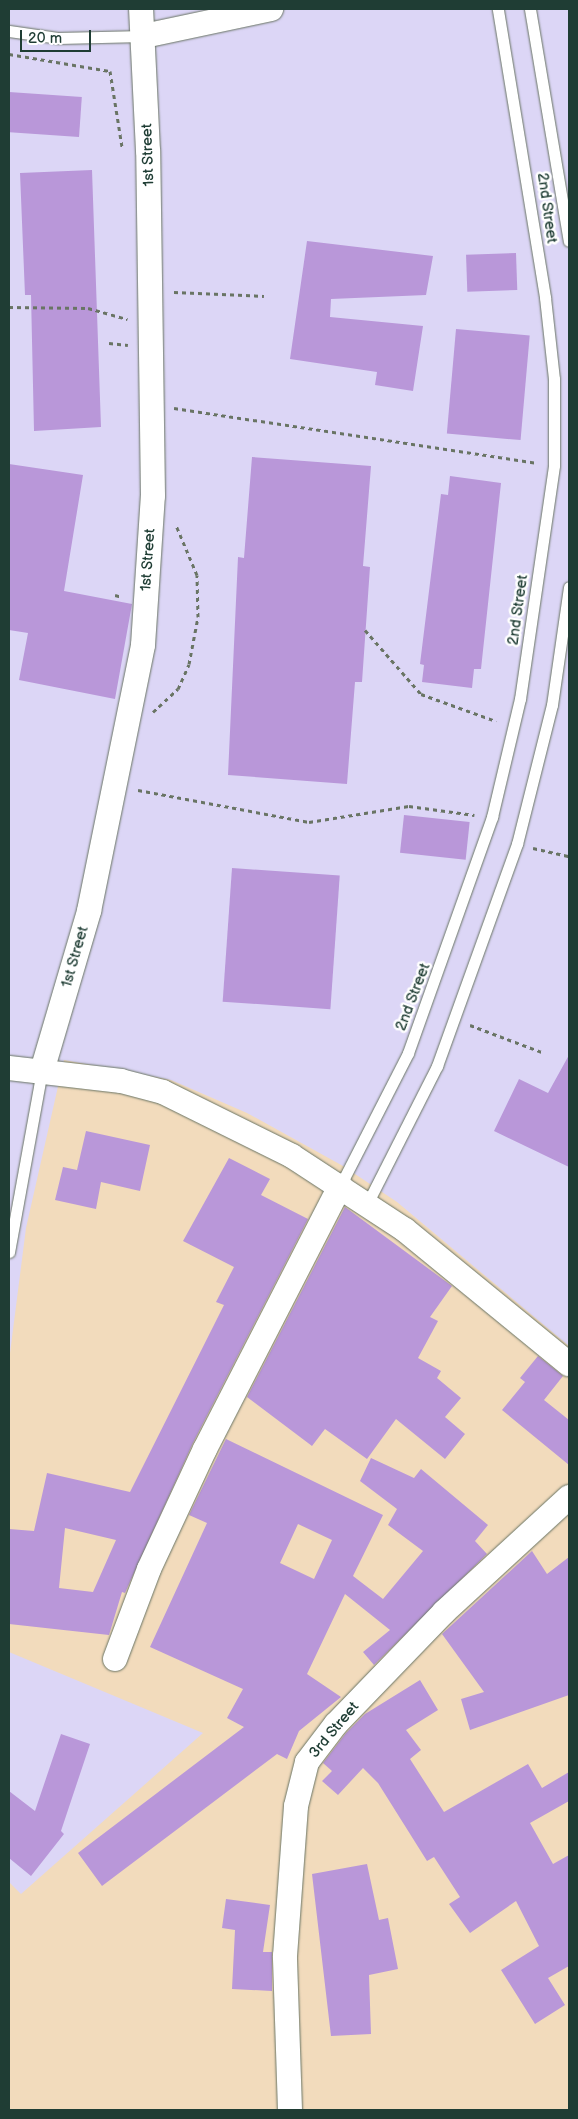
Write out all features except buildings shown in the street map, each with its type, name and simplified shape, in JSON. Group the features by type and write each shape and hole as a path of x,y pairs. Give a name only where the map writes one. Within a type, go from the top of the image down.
{"street":[{"name":"1st Street","path":"42,1071 89,911 142,645 152,506 152,404 144,36 141,9"},
{"path":"144,36 271,9"},
{"path":"9,1068 122,1081 163,1092 284,1152 340,1186 446,1260 569,1364"},
{"path":"115,1658 149,1569 205,1448 340,1186"},
{"name":"3rd Street","path":"290,2110 285,1956 296,1806 307,1762 336,1724 444,1612 569,1497"}],"lane":[{"name":"2nd Street","path":"340,1186 408,1053 492,817 513,728 554,465 554,379 545,297 498,9"},
{"name":"2nd Street","path":"530,9 569,241"},
{"path":"9,31 58,38 144,36"},
{"path":"367,1204 406,1134 455,1019 517,844 552,705 569,587"},
{"path":"9,1252 42,1071"}],"path":[{"path":"9,54 110,71 122,150"},
{"path":"151,291 264,296"},
{"path":"9,307 88,308 151,326"},
{"path":"152,404 554,465"},
{"path":"125,733 178,689 196,633 199,596 189,551 178,528 152,506"},
{"path":"365,630 421,694 513,728"},
{"path":"114,786 309,822 409,806 492,817"},
{"path":"517,844 569,856"},
{"path":"455,1019 542,1052"}],"shaded area":[{"path":"9,9 569,9 569,1346 397,1202 343,1166 247,1113 171,1080 64,1060 26,1228 9,1361"},
{"path":"9,1652 203,1733 21,1894 9,1882"}]}
